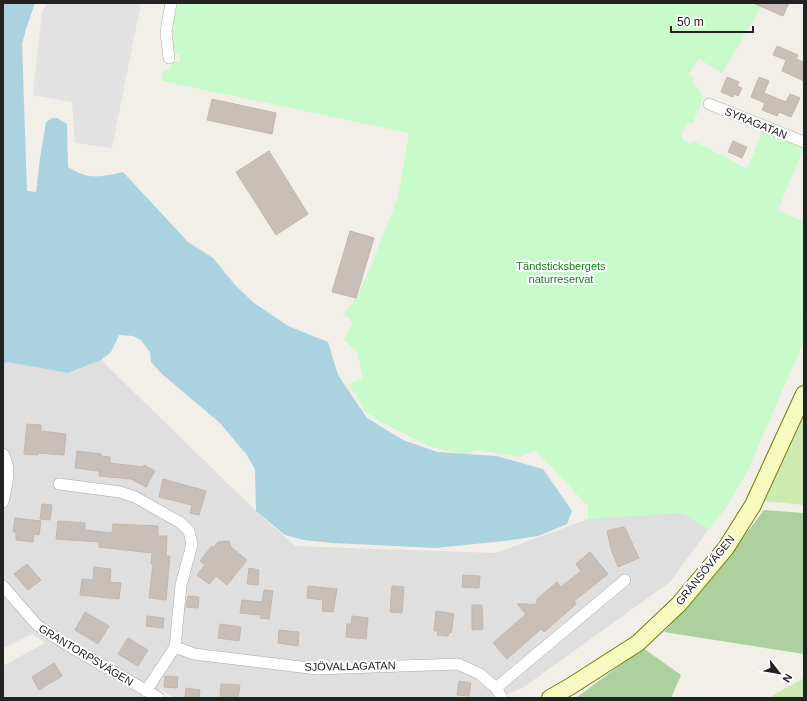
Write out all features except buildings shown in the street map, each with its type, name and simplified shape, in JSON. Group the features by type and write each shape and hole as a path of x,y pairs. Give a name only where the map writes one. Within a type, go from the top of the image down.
{"street":[{"path":"169,58 166,32 171,3"},
{"name":"SYRAGATAN","path":"709,104 804,142"},
{"name":"GRÄNSÖVÄGEN","path":"550,698 572,686 638,643 679,604 726,548 753,505 804,394"},
{"path":"3,454 7,461 8,475 3,502"},
{"path":"59,484 120,492 135,497 181,523 189,531 192,544 181,584 175,647 146,690"},
{"path":"496,688 625,580"},
{"name":"GRANTORPSVÄGEN","path":"3,586 37,625 159,698"},
{"name":"SJÖVALLAGATAN","path":"175,647 194,654 317,669 458,664 480,674 496,688 502,698"}],"shaded area":[{"path":"47,3 141,3 112,148 75,143 72,102 33,95 42,12"},
{"path":"101,360 256,511 295,546 496,553 588,519 622,515 683,513 708,530 670,582 524,687 499,698 176,698 160,690 156,698 3,698 3,666 45,643 32,634 3,648 3,364 7,362 68,373"}],"green space":[{"name":"Tändsticksbergets naturreservat","path":"178,3 764,3 722,73 699,59 688,75 694,78 693,82 703,97 693,123 687,123 682,133 682,139 691,144 694,141 747,169 762,132 804,147 778,210 804,222 804,312 801,321 804,322 804,341 747,472 726,508 708,530 683,513 588,519 588,506 535,450 520,457 477,450 467,455 431,447 381,422 366,412 349,384 363,378 357,352 344,340 353,324 349,318 343,315 356,298 366,278 398,197 409,133 162,81 163,72 170,68 173,62 180,62 180,56 171,50 175,14"},
{"path":"804,412 804,505 765,501"},
{"path":"764,510 804,513 804,654 664,632 712,578"},
{"path":"643,648 681,675 671,698 576,698"},
{"path":"804,678 804,698 768,698"}],"water":[{"path":"3,3 35,3 22,44 27,191 36,192 46,122 52,118 57,118 67,124 68,167 88,176 101,176 123,172 188,242 213,258 235,285 254,303 288,326 328,342 338,375 367,418 403,440 437,452 496,456 543,469 572,511 567,524 538,536 436,548 332,543 304,540 285,535 256,511 255,469 246,454 220,423 162,374 151,362 150,352 141,340 133,336 119,335 111,352 101,360 68,373 7,362 3,364"}]}
